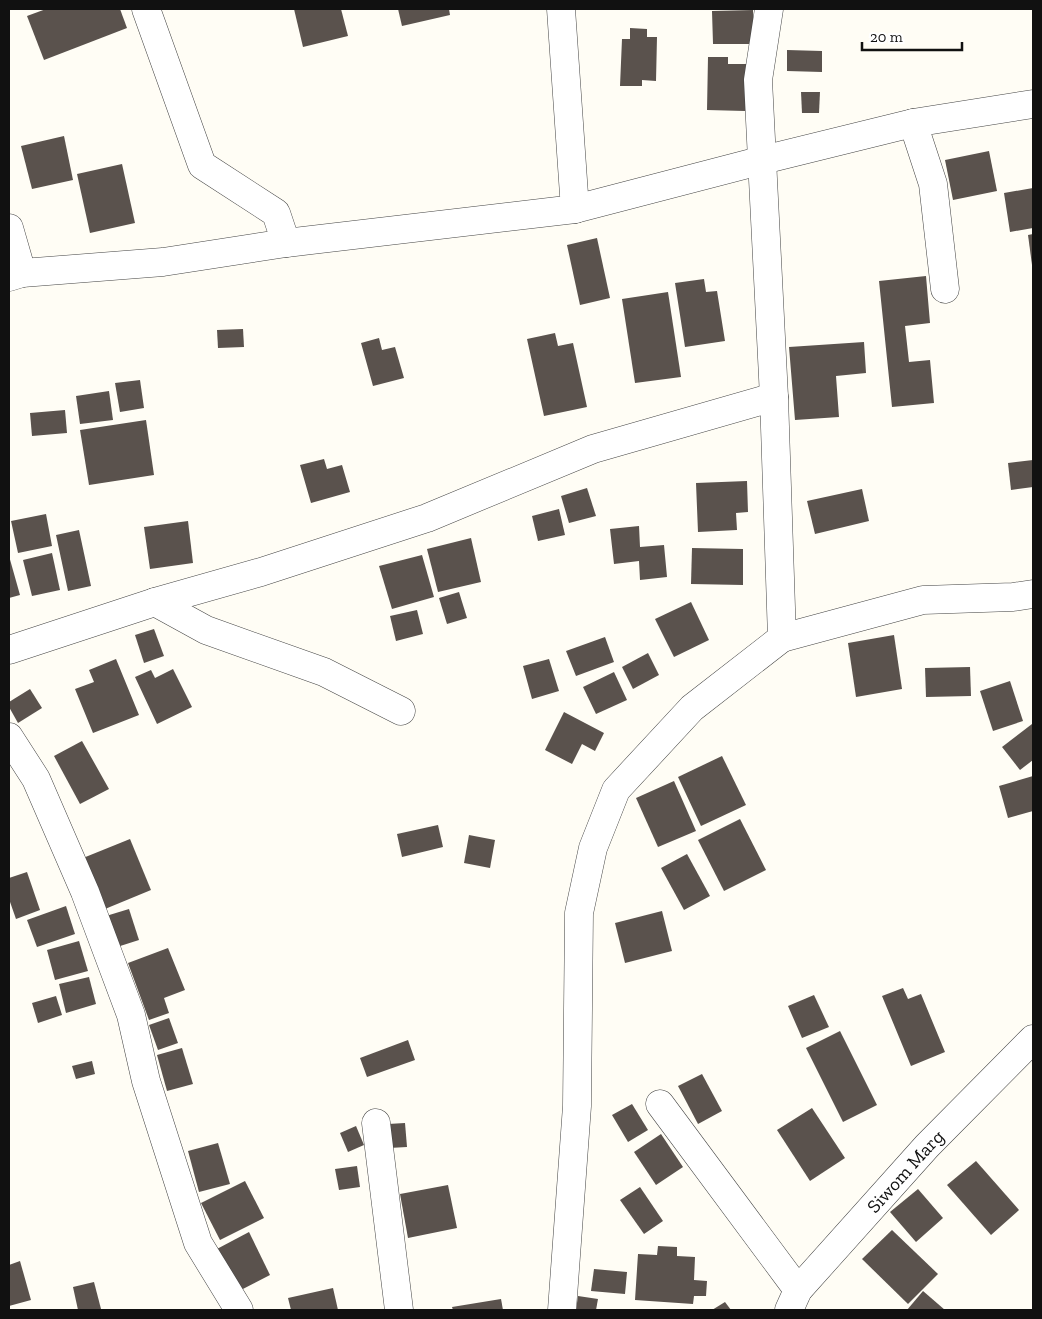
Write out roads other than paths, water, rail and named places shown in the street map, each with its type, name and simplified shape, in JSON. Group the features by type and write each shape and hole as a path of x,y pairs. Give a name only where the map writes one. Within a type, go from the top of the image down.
{"street":[{"path":"146,9 202,165 276,213 286,243"},
{"path":"561,9 575,209"},
{"path":"769,9 758,80 774,397 782,638"},
{"path":"9,228 15,275 163,262 286,243 575,209 913,123 1033,104"},
{"path":"913,123 933,184 946,289"},
{"path":"9,650 154,602 261,572 427,518 593,449 774,397"},
{"path":"562,1310 577,1106 579,913 593,848 616,790 692,708 782,638 923,600 1013,597 1033,594"},
{"path":"154,602 206,630 324,672 401,711"},
{"path":"9,737 36,779 85,892 131,1015 146,1081 198,1243 239,1310"},
{"name":"Siwom Marg","path":"794,1300 927,1146 1033,1039"},
{"path":"660,1104 794,1300"},
{"path":"376,1123 399,1310"}]}
